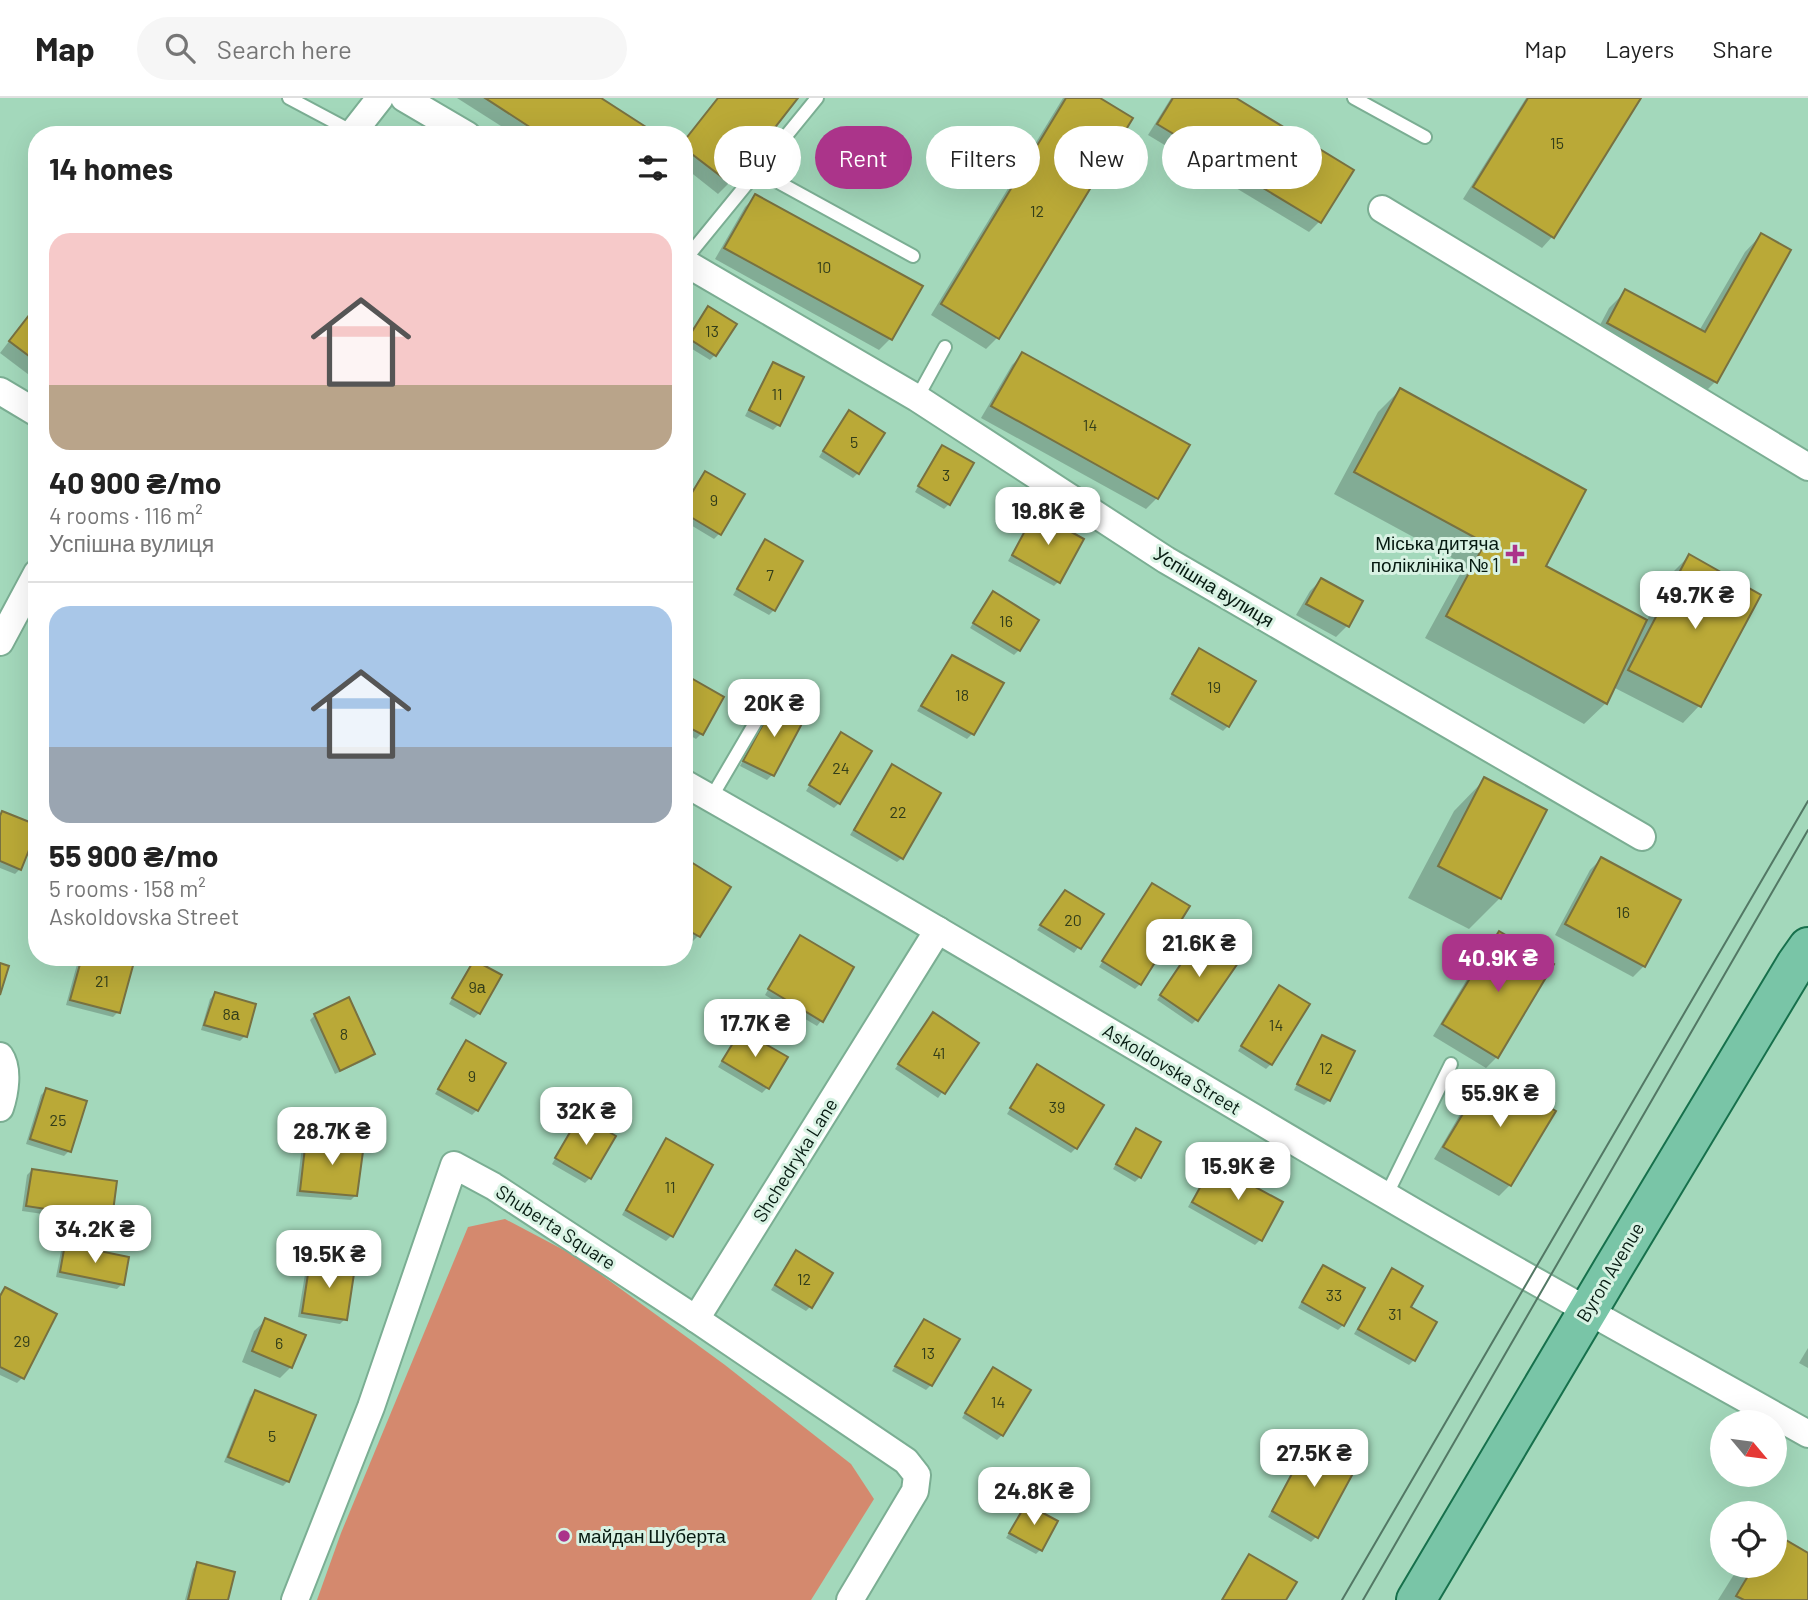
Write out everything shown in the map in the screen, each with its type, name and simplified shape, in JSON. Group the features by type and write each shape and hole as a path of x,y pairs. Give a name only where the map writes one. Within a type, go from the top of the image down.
{"main road":[{"name":"Byron Avenue","path":"1416,1600 1808,947"}],"street":[{"path":"358,126 380,98"},
{"path":"404,98 452,126"},
{"path":"1382,209 1808,467"},
{"name":"Успішна вулиця","path":"693,266 917,398 1166,560 1642,837"},
{"path":"0,391 28,407"},
{"path":"0,642 28,590"},
{"name":"Askoldovska Street","path":"693,788 1386,1196 1808,1434"},
{"name":"Shchedryka Lane","path":"696,1319 938,930"},
{"path":"0,1056 4,1062 4,1096 0,1108"},
{"name":"Shuberta Square","path":"295,1600 371,1407 454,1165 493,1186 906,1461 918,1475 915,1491 850,1600"}],"lane":[{"path":"289,98 339,126"},
{"path":"794,126 817,98"},
{"path":"1354,98 1425,136"},
{"path":"693,250 743,189"},
{"path":"791,189 914,256"},
{"path":"917,398 945,347"},
{"path":"711,798 772,694"},
{"path":"1386,1196 1451,1064"}],"shaded area":[{"path":"505,1219 577,1257 725,1365 851,1464 874,1499 811,1600 317,1600 341,1533 468,1227"}],"building":[{"path":"485,98 601,98 644,126 528,126"},
{"path":"718,98 798,98 776,126 714,126 714,171 693,155 693,130"},
{"path":"1066,98 1100,98 1133,118 1128,126 1054,126 1054,189 1090,189 999,339 941,304 1011,189 1040,189 1040,141"},
{"path":"1173,98 1236,98 1282,126 1162,127 1157,124"},
{"path":"1528,98 1641,98 1554,238 1473,187"},
{"path":"1322,150 1354,170 1321,223 1265,189 1322,189"},
{"path":"755,194 923,286 892,340 724,248"},
{"path":"1761,233 1791,250 1717,383 1607,323 1625,289 1705,332"},
{"path":"708,306 737,324 716,356 693,341 693,330"},
{"path":"28,317 28,355 9,341"},
{"path":"1022,352 1190,445 1158,499 991,406"},
{"path":"773,362 804,377 780,426 749,410"},
{"name":"Міська дитяча поліклініка № 1","path":"1400,388 1586,490 1546,566 1647,620 1607,704 1446,616 1485,543 1354,472"},
{"path":"849,410 885,433 859,474 823,451"},
{"path":"942,445 974,463 950,505 918,486"},
{"path":"705,471 745,494 721,535 693,518 693,491"},
{"path":"1035,512 1084,539 1060,583 1012,555"},
{"path":"765,539 803,561 775,611 737,589"},
{"path":"1689,554 1761,595 1701,707 1628,670"},
{"path":"1321,578 1363,601 1349,627 1306,604"},
{"path":"993,591 1039,620 1020,651 973,623"},
{"path":"1199,648 1256,681 1229,727 1172,694"},
{"path":"952,655 1004,683 974,735 921,706"},
{"path":"693,679 724,697 703,735 693,730"},
{"path":"775,702 805,718 774,776 743,761"},
{"path":"841,732 872,751 840,804 809,785"},
{"path":"892,764 941,793 903,859 854,830"},
{"path":"1484,777 1547,810 1501,899 1438,866"},
{"path":"2,811 28,821 28,852 21,870 0,861"},
{"path":"1601,857 1681,900 1645,967 1565,924"},
{"path":"693,863 731,887 700,937 693,933"},
{"path":"1152,883 1190,906 1141,985 1102,961"},
{"path":"1065,890 1104,914 1081,949 1040,925"},
{"path":"1499,931 1554,964 1498,1058 1442,1024"},
{"path":"800,935 854,967 823,1022 768,989"},
{"path":"1199,937 1238,963 1198,1021 1160,995"},
{"path":"0,963 9,966 0,995"},
{"path":"79,966 133,966 120,1013 70,1000"},
{"path":"471,966 485,966 502,975 480,1014 452,998"},
{"path":"1279,985 1310,1004 1272,1065 1241,1046"},
{"path":"215,992 256,1004 247,1037 204,1025"},
{"path":"349,997 375,1054 340,1071 314,1014"},
{"path":"933,1012 979,1043 945,1094 898,1064"},
{"path":"741,1030 788,1057 769,1089 722,1061"},
{"path":"1322,1035 1355,1051 1330,1101 1297,1084"},
{"path":"466,1040 506,1063 478,1111 438,1089"},
{"path":"1037,1064 1104,1105 1077,1149 1010,1108"},
{"path":"1488,1072 1556,1111 1511,1186 1443,1147"},
{"path":"46,1088 87,1101 71,1152 30,1139"},
{"path":"580,1115 616,1136 591,1179 555,1158"},
{"path":"1136,1128 1161,1142 1141,1178 1116,1164"},
{"path":"666,1138 713,1165 673,1237 626,1210"},
{"path":"306,1139 364,1144 357,1196 300,1191"},
{"path":"1213,1164 1283,1202 1262,1241 1192,1202"},
{"path":"32,1169 117,1181 112,1219 26,1206"},
{"path":"65,1244 129,1257 124,1285 60,1272"},
{"path":"796,1250 833,1273 812,1308 775,1285"},
{"path":"310,1261 355,1267 347,1320 302,1313"},
{"path":"1323,1265 1365,1288 1344,1326 1302,1302"},
{"path":"1392,1268 1423,1286 1411,1307 1437,1322 1415,1361 1358,1329"},
{"path":"5,1287 57,1314 24,1379 0,1367 0,1296"},
{"path":"265,1318 306,1335 292,1368 252,1351"},
{"path":"924,1319 960,1339 932,1386 895,1366"},
{"path":"993,1367 1031,1390 1003,1436 965,1413"},
{"path":"255,1390 316,1415 289,1482 228,1457"},
{"path":"1310,1440 1357,1466 1318,1538 1272,1511"},
{"path":"1026,1504 1058,1521 1042,1551 1009,1533"},
{"path":"1787,1541 1808,1553 1808,1600 1744,1600 1736,1596 1747,1578 1787,1578"},
{"path":"1249,1554 1297,1582 1286,1600 1222,1600"},
{"path":"197,1562 235,1572 228,1600 188,1600"}],"tram line":[{"path":"1342,1600 1808,801"},
{"path":"1363,1600 1808,830"}],"place":[{"name":"Міська дитяча поліклініка № 1","path":"1515,554"},
{"name":"майдан Шуберта","path":"564,1536"}]}
